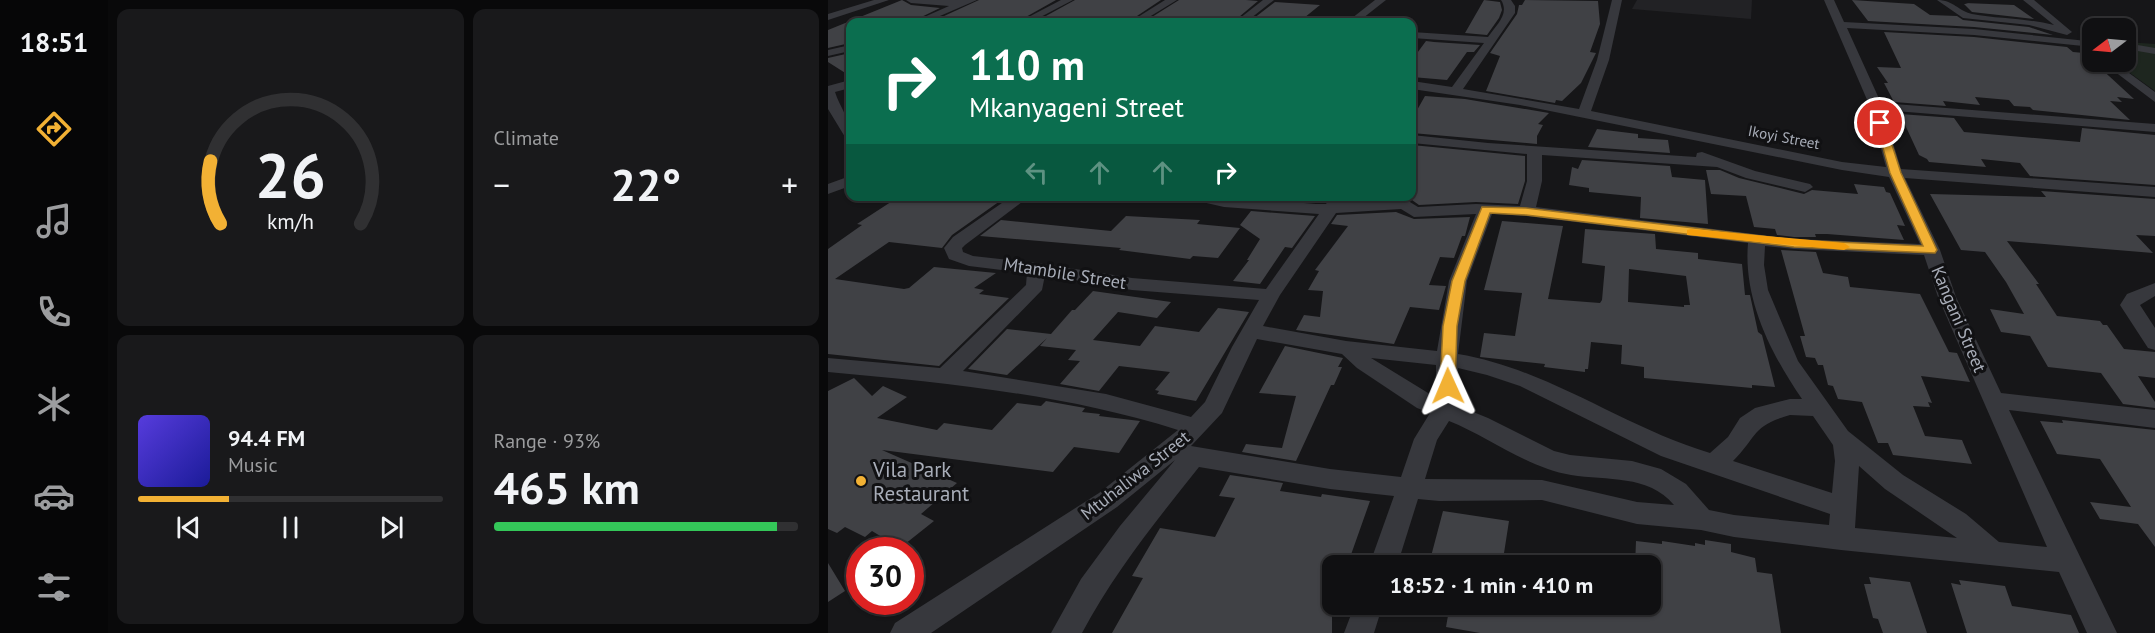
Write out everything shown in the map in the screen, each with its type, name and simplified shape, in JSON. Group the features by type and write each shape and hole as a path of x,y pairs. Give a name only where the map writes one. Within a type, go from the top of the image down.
{"street":[{"path":"828,17 884,0"},
{"path":"911,0 960,5"},
{"path":"928,18 972,0"},
{"path":"1031,18 1068,0"},
{"path":"1142,18 1172,0"},
{"path":"1245,18 1269,0"},
{"path":"1356,18 1382,0"},
{"path":"1455,91 1510,13 1510,6 1506,0"},
{"path":"1584,113 1603,60 1617,0"},
{"name":"Kangani Street","path":"1829,0 1875,106 1896,173 1931,250 1947,297 2102,633"},
{"path":"1942,0 1967,16 2037,24 2079,38"},
{"path":"2028,0 2079,38"},
{"path":"1841,25 2079,38"},
{"path":"1416,35 1491,40"},
{"path":"2136,48 2155,51"},
{"path":"828,53 846,49"},
{"path":"2120,72 2155,98"},
{"path":"846,85 828,90 834,108 846,128"},
{"name":"Ikoyi Street","path":"1416,87 1455,91 1584,113 1842,166 1896,173 2155,192"},
{"path":"1875,106 2155,128"},
{"path":"1667,131 1689,149 1714,163 1751,175 1805,187"},
{"path":"1416,139 1714,163"},
{"path":"1526,212 1533,196 1537,167 1534,150"},
{"path":"828,189 846,183"},
{"name":"Mtambile Street","path":"1017,201 956,244 953,251 957,258 1037,268 1132,284 1271,295"},
{"path":"1219,201 1316,209 1336,202 1405,204 1414,212 1486,209 1794,244 1931,250"},
{"name":"Mtuhaliwa Street","path":"905,633 1183,453 1196,426 1214,407 1242,347 1271,295 1336,202"},
{"path":"1387,555 1426,439 1444,410 1447,398 1447,358 1458,281 1486,209"},
{"path":"1757,240 1755,266 1759,290 1788,363 1844,443 1847,461 1841,538"},
{"path":"944,378 1035,286 1037,268"},
{"path":"2155,289 2134,298 2130,305 2155,343"},
{"path":"1252,332 1348,348 1447,358 1482,365 1537,384 1596,417 1663,448 1796,494 1843,507"},
{"path":"1348,348 1410,394 1472,420 1560,463 1632,471 1652,476 1677,491 1701,519"},
{"path":"828,365 984,381 1092,399 1157,414 1196,426"},
{"path":"1995,400 2155,419"},
{"path":"1714,464 1736,443 1748,424 1763,414 1790,407 1819,408"},
{"path":"1840,437 1894,482 1957,522 1992,553"},
{"path":"1066,633 1091,588 1183,453 1330,479 1439,491 1542,490 1637,513 1701,519 1734,526 1841,538 2067,561"},
{"path":"1359,633 1365,615"}],"shaded area":[{"path":"1637,0 1752,0 1751,19 1632,9"},
{"path":"2136,43 2155,44 2155,91 2129,72 2136,72"}],"building":[{"path":"902,0 911,5 940,8 919,18 858,18"},
{"path":"979,0 1056,0 1024,18 940,18"},
{"path":"1075,0 1161,0 1134,18 1042,18"},
{"path":"1179,0 1258,1 1238,18 1150,18"},
{"path":"1484,0 1500,2 1502,10 1499,18 1487,35 1465,33"},
{"path":"1525,0 1598,1 1600,24 1590,52 1596,53 1581,83 1562,101 1556,100 1555,103 1486,91 1500,56 1490,53 1517,14 1519,5 1522,5"},
{"path":"1852,0 1914,4 1930,15 1957,16 1963,20 2029,27 2053,35 1974,27 1868,21"},
{"path":"1275,2 1320,5 1304,18 1254,18"},
{"path":"1965,3 2014,5 2034,19 1972,12"},
{"path":"846,23 846,44 828,48 828,30"},
{"path":"1884,32 1974,37 2067,47 2073,52 2082,53 2082,72 2105,72 2134,99 2117,97 2122,102 2110,101 2130,120 2033,110 2030,107 2014,106 2009,100 1975,97 1980,105 1943,101 1946,106 1894,102 1884,83 1888,83 1877,67 1901,68"},
{"path":"1426,41 1480,45 1474,52 1467,52 1447,80 1416,77 1418,61 1416,61 1416,55"},
{"path":"846,54 846,73 828,62 828,58"},
{"path":"1425,96 1465,99 1549,113 1538,124 1543,125 1537,136 1537,144 1416,133 1416,112"},
{"path":"1900,114 1954,118 1964,132 2080,142 2082,128 2155,135 2155,185 2030,176 2020,163 1981,159 1986,167 1929,162 1919,155"},
{"path":"1597,129 1638,134 1638,138 1668,140 1670,153 1588,147"},
{"path":"1416,145 1525,156 1525,181 1518,204 1476,202 1419,205 1413,201 1416,201"},
{"path":"1582,160 1670,166 1672,177 1705,180 1708,224 1640,218 1641,197 1589,192 1589,188 1569,185 1572,167 1578,169"},
{"path":"1706,170 1720,170 1739,178 1804,194 1812,190 1858,194 1854,184 1884,187 1886,192 1890,193 1905,226 1897,225 1904,240 1827,234 1815,234 1816,237 1794,237 1777,235 1775,229 1754,227 1746,196 1711,194"},
{"path":"2041,191 2155,199 2155,236 2136,235 2153,253 2007,241 2039,284 2036,284 2057,316 2100,321 2103,325 2107,325 2124,349 2155,352 2155,378 2138,376 2155,402 2155,408 2123,404 2101,373 2048,367 2030,336 2001,332 1990,309 2024,314 2006,282 1985,252 1961,250 1930,194 2046,197"},
{"path":"892,201 1000,201 952,235 942,248 889,242 835,279 904,289 909,288 934,267 996,273 974,288 984,290 979,294 1009,298 939,366 828,354 828,249 862,225 857,224"},
{"path":"1251,211 1315,216 1292,248 1285,247 1260,284 1233,281 1249,260 1247,260 1260,239 1240,225"},
{"path":"1396,212 1414,219 1470,217 1465,236 1462,236 1454,258 1440,257 1429,285 1446,286 1439,310 1410,307 1394,344 1296,330 1304,315 1320,317 1323,291 1308,290 1319,271 1315,270 1348,226 1331,224 1337,215"},
{"path":"1126,216 1200,220 1197,224 1240,228 1218,258 1193,256 1190,259 1119,250 1121,248 980,236 1001,220 1111,231"},
{"path":"1502,221 1563,226 1548,299 1600,303 1602,300 1605,266 1582,263 1585,229 1655,234 1656,249 1698,253 1698,259 1742,264 1745,295 1750,295 1758,332 1762,335 1775,387 1752,385 1752,388 1644,378 1644,367 1621,364 1622,345 1591,342 1588,369 1585,369 1585,372 1544,367 1545,364 1480,357 1484,333 1515,336 1522,293 1484,290","holes":["1629,269 1686,276 1690,305 1684,305 1684,307 1628,302"]},
{"path":"1781,250 1816,252 1823,273 1848,277 1850,287 1920,294 1949,352 1957,353 1970,382 1921,376 1932,403 1928,402 1930,407 1913,406 1925,436 1962,440 1972,464 1893,455 1888,443 1878,443 1862,402 1838,399 1833,386 1828,385 1823,365 1818,365 1815,358 1806,357 1800,336 1805,336"},
{"path":"1093,291 1171,302 1157,318 1118,312 1093,340 1140,346 1155,326 1199,332 1218,308 1249,312 1196,401 1157,394 1159,391 1155,390 1170,372 1119,366 1099,391 1060,384 1080,361 1068,360 1076,350 1040,346 1047,338 1007,375 968,369 1007,329 1051,334"},
{"path":"1285,346 1343,358 1338,367 1342,367 1334,385 1331,385 1296,461 1242,452 1246,444 1282,448 1296,396 1259,393"},
{"path":"854,378 872,396 883,386 907,397 877,418 937,430 944,423 992,430 1017,403 1041,406 1046,401 1085,408 1082,412 1100,414 1099,416 1140,421 1119,453 1074,447 1053,472 882,450 957,483 921,514 934,521 914,537 882,537 872,531 865,537 845,527 837,533 828,529 828,391"},
{"path":"2062,420 2155,430 2155,547 2138,524 2100,519 2090,502 2131,507 2100,459 2057,454 2040,421 2063,423"},
{"path":"1230,475 1283,483 1280,491 1370,501 1351,555 1322,555 1322,615 1332,615 1332,633 1112,633 1143,578 1132,576 1160,528 1215,537 1235,498 1219,496"},
{"path":"1443,511 1509,521 1504,555 1431,555"},
{"path":"1705,540 1731,544 1731,552 1755,558 1757,572 1772,574 1781,633 1480,633 1446,627 1448,615 1661,615 1661,555 1635,555 1636,541 1705,545"},
{"path":"828,563 845,591 828,602"},
{"path":"1869,577 1910,582 1927,633 1883,633 1878,619 1873,618 1864,584 1871,584"},
{"path":"1959,580 2005,586 2012,606 2071,615 2079,633 1967,633 1951,583 1961,585"}],"slow traffic":[{"path":"1691,233 1844,247"}],"place":[{"name":"Vila Park Restaurant","path":"861,481"}],"route":[{"path":"1448,386 1447,358 1450,326 1458,281 1486,209 1794,244 1931,250 1896,173 1880,123"}]}
